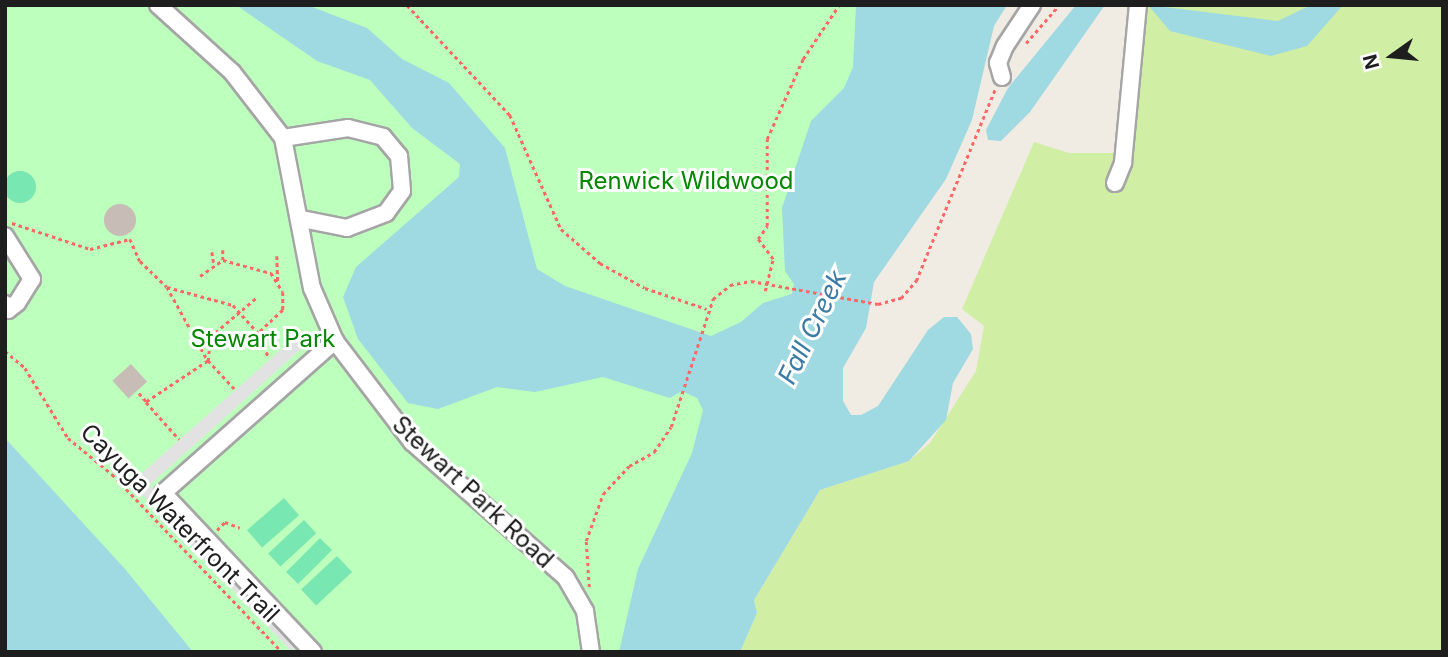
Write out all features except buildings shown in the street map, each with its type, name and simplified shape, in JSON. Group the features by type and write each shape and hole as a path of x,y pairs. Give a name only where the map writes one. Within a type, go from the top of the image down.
{"street":[{"name":"Stewart Park Road","path":"158,5 232,72 283,138 302,219 312,288 335,341 412,442 566,578 585,611 591,652"},
{"path":"1002,76 998,63 1005,46 1031,5"},
{"path":"1115,183 1123,163 1138,5"},
{"path":"283,138 348,128 383,137 400,156 402,191 386,213 347,228 302,219"},
{"path":"5,236 30,270 26,294 8,310 5,304"},
{"path":"5,295 26,294"},
{"path":"313,652 163,493 335,341"}],"path":[{"path":"407,5 510,115 561,229 600,263 645,288 709,309"},
{"path":"765,290 774,259 758,239 767,226 765,148 776,124 783,116 803,60 839,5"},
{"path":"1021,49 1059,5"},
{"path":"590,591 586,541 603,494 629,466 654,452 681,406 709,309 730,285 766,284 878,304 901,298 916,281 1002,76"},
{"path":"5,221 90,249 130,239 140,261 167,287 208,361 234,389"},
{"path":"223,250 223,260"},
{"path":"212,252 214,263"},
{"path":"258,333 283,310 277,256"},
{"path":"200,276 214,263 223,260 244,268 262,269 278,281"},
{"path":"244,268 245,261"},
{"path":"167,287 224,301 239,312 258,333 269,358"},
{"path":"146,402 208,361 214,331 256,298"},
{"path":"705,323 711,325"},
{"name":"Cayuga Waterfront Trail","path":"5,351 25,368 68,438 112,474 282,652"},
{"path":"139,393 179,439"},
{"path":"209,537 225,522 240,527"}],"green space":[{"name":"Stewart Park","path":"5,5 956,5 679,652 193,652 5,438"},
{"path":"1146,5 1443,5 1443,652 740,652 757,613 754,600 820,490 909,461 930,443 976,371 984,326 962,309 1034,142 1069,153 1125,153"},
{"path":"20,171 31,176 36,187 31,198 20,203 9,198 4,187 9,176"},
{"path":"284,498 299,515 262,548 247,530"},
{"path":"304,520 316,533 280,567 268,553"},
{"path":"320,538 332,550 298,584 286,572"},
{"path":"337,556 352,572 316,606 301,589"}],"shaded area":[{"path":"295,337 302,348 150,485 296,644 292,652 131,483"}],"water":[{"name":"Fall Creek","path":"236,5 307,5 367,28 402,59 449,83 505,148 537,269 565,286 711,336 741,322 763,303 792,294 794,284 785,271 782,208 811,121 844,88 853,67 856,5 1007,5 994,26 972,120 946,179 874,282 866,328 843,368 843,401 851,415 861,415 878,406 928,330 944,317 957,317 971,334 973,349 953,383 946,420 909,461 820,490 754,600 757,613 740,652 619,652 638,569 692,453 703,410 697,398 682,391 670,398 603,377 535,392 497,387 438,409 408,403 358,339 343,297 356,267 459,177 460,164 412,128 370,80 317,61"},
{"path":"1076,5 1105,5 1030,112 1001,141 988,140 986,130 1008,88"},
{"path":"1148,5 1278,21 1311,5 1343,5 1307,46 1271,56 1170,31"},
{"path":"5,438 125,569 193,652 5,652"}],"park label":[{"name":"Renwick Wildwood","path":"686,181"}]}
